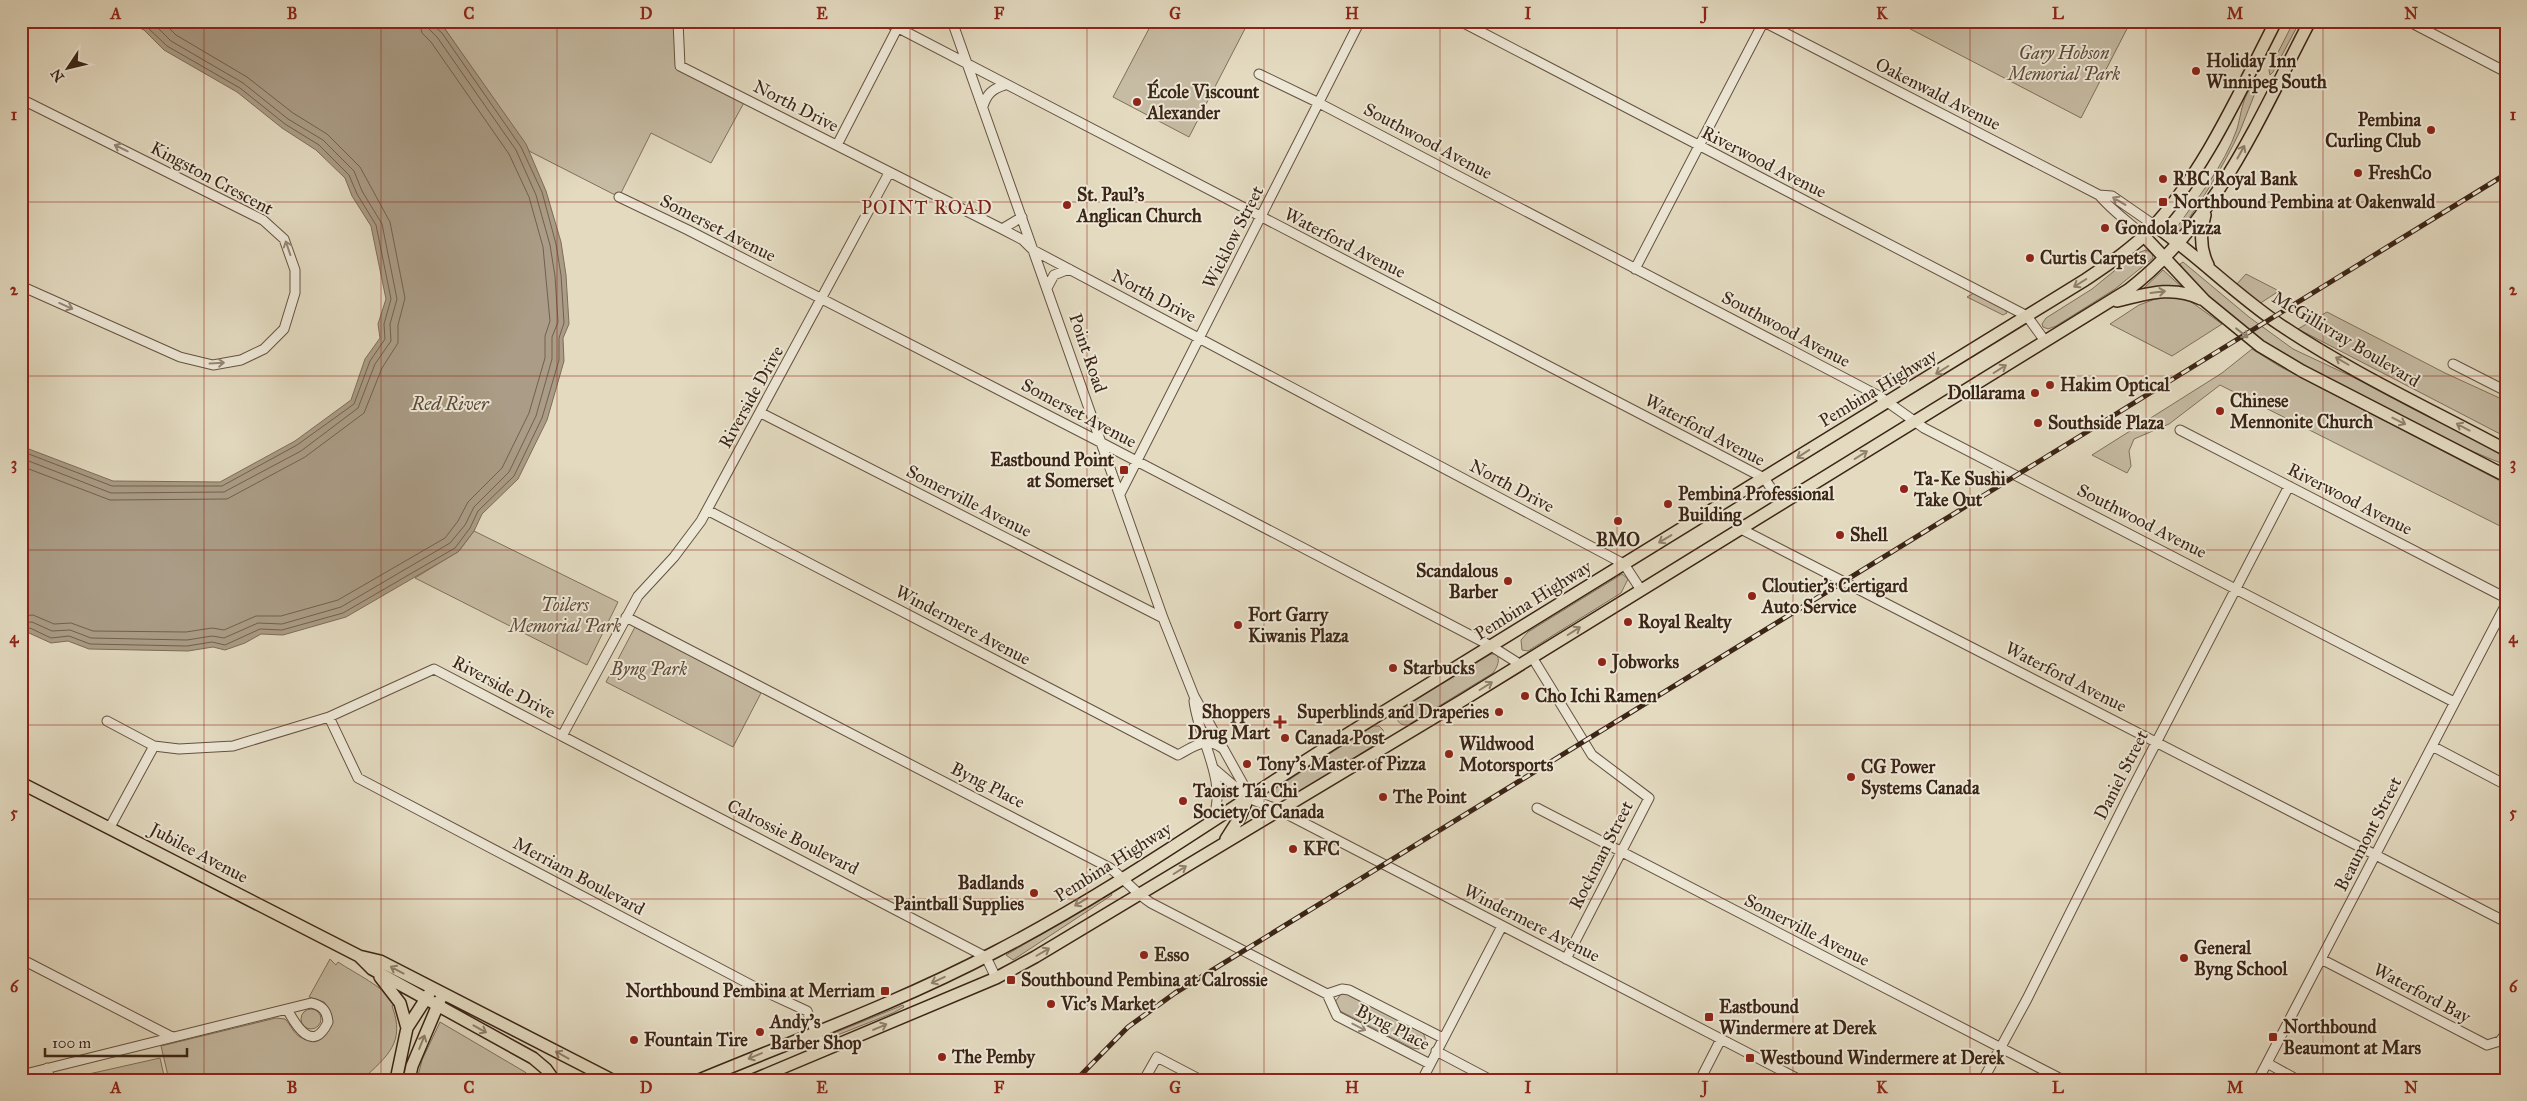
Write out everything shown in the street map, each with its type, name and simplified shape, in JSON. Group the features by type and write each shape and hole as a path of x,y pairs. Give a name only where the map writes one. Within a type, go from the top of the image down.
{"main road":[{"name":"Pembina Highway","path":"699,1080 920,988 986,957 1042,926 1212,822 1490,646 2107,265 2144,236 2185,188 2202,160 2276,21"},
{"path":"2211,268 2204,254 2202,240 2202,224 2208,209 2244,147 2310,21"},
{"path":"753,1080 996,978 1138,895 1223,842 1521,665 2110,302 2137,283 2165,258 2208,209"},
{"name":"McGillivray Boulevard","path":"2154,225 2290,331 2506,450"},
{"path":"2144,236 2205,301 2246,336 2282,360 2506,476"},
{"path":"2110,302 2164,291 2189,294 2205,301"},
{"name":"Jubilee Avenue","path":"21,782 359,956 380,961 612,1080"},
{"path":"1223,842 1240,817 1248,798"},
{"name":"Jubilee Avenue","path":"359,956 372,969 533,1058 553,1078"},
{"path":"372,969 396,995 403,1009 407,1028"},
{"path":"396,1080 407,1028 425,998 438,991"},
{"path":"409,1080 412,1066 437,1005 438,991"},
{"path":"774,1080 803,1059"}],"street":[{"name":"North Drive","path":"678,21 680,66 1023,240 1033,250 1624,564 1641,590"},
{"name":"Waterford Avenue","path":"885,21 899,25 969,66 1764,478 1782,504"},
{"name":"Point Road","path":"952,21 1048,288 1163,618 1194,696 1248,798"},
{"name":"Wicklow Street","path":"1120,494 1360,21"},
{"name":"Riverwood Avenue","path":"1460,21 2027,316 2045,341"},
{"path":"2408,21 2506,72"},
{"path":"1635,269 1764,22"},
{"name":"Oakenwald Avenue","path":"1764,22 2099,195 2112,196 2154,225"},
{"path":"837,145 899,25"},
{"name":"Southwood Avenue","path":"1259,74 1318,102 1889,401 1914,422 2454,702"},
{"path":"983,106 986,96 994,89 1005,84"},
{"name":"Kingston Crescent","path":"21,99 263,220 284,239 295,270 295,292 284,329 264,349 241,360 213,365 180,357 21,286"},
{"name":"Riverside Drive","path":"154,746 179,749 233,746 330,717 434,669 562,736 638,596 674,557 708,510 889,173"},
{"name":"Oakenwald Avenue","path":"2099,195 2108,206 2144,236"},
{"name":"Somerset Avenue","path":"619,198 688,230 1102,442 1490,646 1521,665"},
{"path":"1002,229 1022,217"},
{"path":"1048,288 1054,275 1069,268"},
{"path":"2452,364 2506,391"},
{"name":"Somerville Avenue","path":"761,413 1163,618"},
{"name":"Riverwood Avenue","path":"2180,430 2506,598"},
{"name":"Daniel Street","path":"1983,1080 2289,486"},
{"name":"Windermere Avenue","path":"708,510 1178,755 1205,742"},
{"name":"Waterford Avenue","path":"1741,529 2376,854"},
{"name":"Beaumont Street","path":"2258,1080 2506,604"},
{"name":"Byng Place","path":"626,617 1056,839 1122,877 1138,895 1327,994 1337,1016 1430,1064"},
{"name":"Rockman Street","path":"1532,657 1592,755 1649,798 1566,959"},
{"name":"Point Road","path":"1194,696 1196,717 1218,787 1218,801 1212,822"},
{"name":"Merriam Boulevard","path":"330,717 358,778 753,986 807,1011 823,1051"},
{"path":"107,721 154,746 110,827"},
{"name":"Calrossie Boulevard","path":"562,736 986,957"},
{"path":"1205,742 1214,743 1223,749"},
{"path":"2432,746 2506,785"},
{"path":"1212,768 1248,798"},
{"name":"Windermere Avenue","path":"1248,798 1279,810 1800,1080"},
{"name":"Somerville Avenue","path":"1537,808 2063,1080"},
{"path":"2376,854 2506,922"},
{"path":"1422,1080 1502,926"},
{"path":"986,957 996,978"},
{"path":"21,959 172,1037"},
{"name":"Waterford Bay","path":"2321,959 2487,1045 2500,1041 2506,1033"},
{"name":"Byng Place","path":"1327,994 1342,989 1349,990 1443,1038"},
{"path":"21,1075 310,1003 316,1004 326,1013 328,1022 321,1032 316,1035 305,1035 298,1030 287,1009"},
{"path":"1700,1080 1721,1039"},
{"name":"Byng Place","path":"1436,1051 1491,1080"},
{"path":"1144,1080 1156,1057 1201,1080"},
{"path":"2267,1063 2298,1080"},
{"path":"47,1068 50,1080"}],"green space":[{"path":"436,21 678,21 680,66 746,99 711,163 651,133 619,197 529,151 445,29"},
{"path":"1153,21 1249,21 1189,137 1113,97"},
{"name":"Gary Hobson Memorial Park","path":"1895,21 2131,21 2081,118"},
{"path":"2294,21 2300,21 2270,75 2269,70"},
{"path":"2256,84 2257,88 2242,126 2227,157 2197,207 2180,231 2175,234 2177,227 2225,156 2237,129 2245,97"},
{"path":"2146,250 2152,253 2153,258 2115,289 2056,326 2048,329 2043,327 2042,324 2046,318 2092,289 2135,254"},
{"path":"2183,262 2249,317 2293,349 2372,386 2506,456 2506,465 2443,437 2300,364 2272,347 2245,329 2198,288 2180,264"},
{"path":"2163,270 2183,288 2145,290 2144,288"},
{"path":"2246,274 2279,291 2259,304 2236,285"},
{"path":"1974,293 2005,309 2007,313 2003,315 1967,297"},
{"path":"2174,295 2190,301 2222,324 2172,356 2110,324 2139,305 2158,298 2158,296"},
{"path":"2327,312 2445,373 2506,401 2506,437 2298,329"},
{"path":"2252,349 2279,366 2506,484 2506,529 2220,385 2169,424 2134,439 2129,451 2131,466 2127,473 2092,455 2222,373"},
{"name":"Toilers Memorial Park","path":"474,531 618,602 587,665 415,578 459,551"},
{"path":"1622,574 1628,579 1621,593 1528,651 1522,650 1521,640 1528,632"},
{"name":"Byng Park","path":"635,627 761,693 733,747 606,682"},
{"path":"1491,654 1496,654 1498,659 1493,673 1408,725 1399,723 1397,716 1399,710"},
{"path":"1373,726 1379,726 1383,730 1384,736 1381,741 1294,795 1283,797 1270,794 1270,792"},
{"path":"1111,893 1112,895 1013,960 1006,955"},
{"path":"330,959 336,965 338,962 376,986 396,1003 392,1006 397,1030 392,1048 362,1080 169,1080 161,1046 276,1018 285,1019 300,1037 316,1040 323,1037 330,1025 331,1017 329,1010 324,1002 309,997"},
{"path":"1341,994 1348,994 1423,1033 1425,1037 1424,1044 1419,1049 1412,1048 1340,1011 1335,1002"},
{"path":"903,1005 904,1007 893,1013 825,1040 827,1036"},
{"path":"311,1009 318,1012 321,1019 318,1026 311,1029 304,1026 301,1019 304,1012"},
{"path":"440,1022 525,1072 534,1080 417,1080 422,1060"},
{"path":"160,1058 165,1080 62,1080"}],"water":[{"name":"Red River","path":"124,21 436,21 445,29 526,144 546,191 561,242 566,275 569,324 563,338 564,361 547,420 518,479 482,514 474,531 458,552 346,617 283,635 261,634 245,643 225,650 213,647 188,651 89,649 68,641 51,643 29,633 21,635 21,446 113,481 220,482 295,441 351,400 365,359 380,338 378,324 386,299 371,226 352,196 345,178 316,150 282,128 237,92 164,50 144,30"}],"railway":[{"path":"1076,1080 1128,1027 1175,993 2506,174"}],"place":[{"name":"Holiday Inn Winnipeg South","path":"2196,71"},
{"name":"École Viscount Alexander","path":"1137,102"},
{"name":"Pembina Curling Club","path":"2431,130"},
{"name":"FreshCo","path":"2358,173"},
{"name":"RBC Royal Bank","path":"2163,179"},
{"name":"Northbound Pembina at Oakenwald","path":"2163,202"},
{"name":"St. Paul's Anglican Church","path":"1067,205"},
{"name":"Gondola Pizza","path":"2105,228"},
{"name":"Curtis Carpets","path":"2030,258"},
{"name":"Hakim Optical","path":"2050,385"},
{"name":"Dollarama","path":"2035,393"},
{"name":"Chinese Mennonite Church","path":"2220,411"},
{"name":"Southside Plaza","path":"2038,423"},
{"name":"Eastbound Point at Somerset","path":"1124,470"},
{"name":"Ta-Ke Sushi Take Out","path":"1904,489"},
{"name":"Pembina Professional Building","path":"1668,504"},
{"name":"BMO","path":"1618,521"},
{"name":"Shell","path":"1840,535"},
{"name":"Scandalous Barber","path":"1508,581"},
{"name":"Cloutier's Certigard Auto Service","path":"1752,596"},
{"name":"Royal Realty","path":"1628,622"},
{"name":"Fort Garry Kiwanis Plaza","path":"1238,625"},
{"name":"Jobworks","path":"1602,662"},
{"name":"Starbucks","path":"1393,668"},
{"name":"Cho Ichi Ramen","path":"1525,696"},
{"name":"Superblinds and Draperies","path":"1499,712"},
{"name":"Shoppers Drug Mart","path":"1280,722"},
{"name":"Canada Post","path":"1285,738"},
{"name":"Wildwood Motorsports","path":"1449,754"},
{"name":"Tony's Master of Pizza","path":"1247,764"},
{"name":"CG Power Systems Canada","path":"1851,777"},
{"name":"The Point","path":"1383,797"},
{"name":"Taoist Tai Chi Society of Canada","path":"1183,801"},
{"name":"KFC","path":"1293,849"},
{"name":"Badlands Paintball Supplies","path":"1034,893"},
{"name":"Esso","path":"1144,955"},
{"name":"General Byng School","path":"2184,958"},
{"name":"Southbound Pembina at Calrossie","path":"1011,980"},
{"name":"Northbound Pembina at Merriam","path":"885,991"},
{"name":"Vic’s Market","path":"1051,1004"},
{"name":"Eastbound Windermere at Derek","path":"1709,1017"},
{"name":"Andy's Barber Shop","path":"760,1032"},
{"name":"Northbound Beaumont at Mars","path":"2273,1037"},
{"name":"Fountain Tire","path":"634,1040"},
{"name":"The Pemby","path":"942,1057"},
{"name":"Westbound Windermere at Derek","path":"1750,1058"}],"district":[{"name":"POINT ROAD","path":"927,207"}]}
